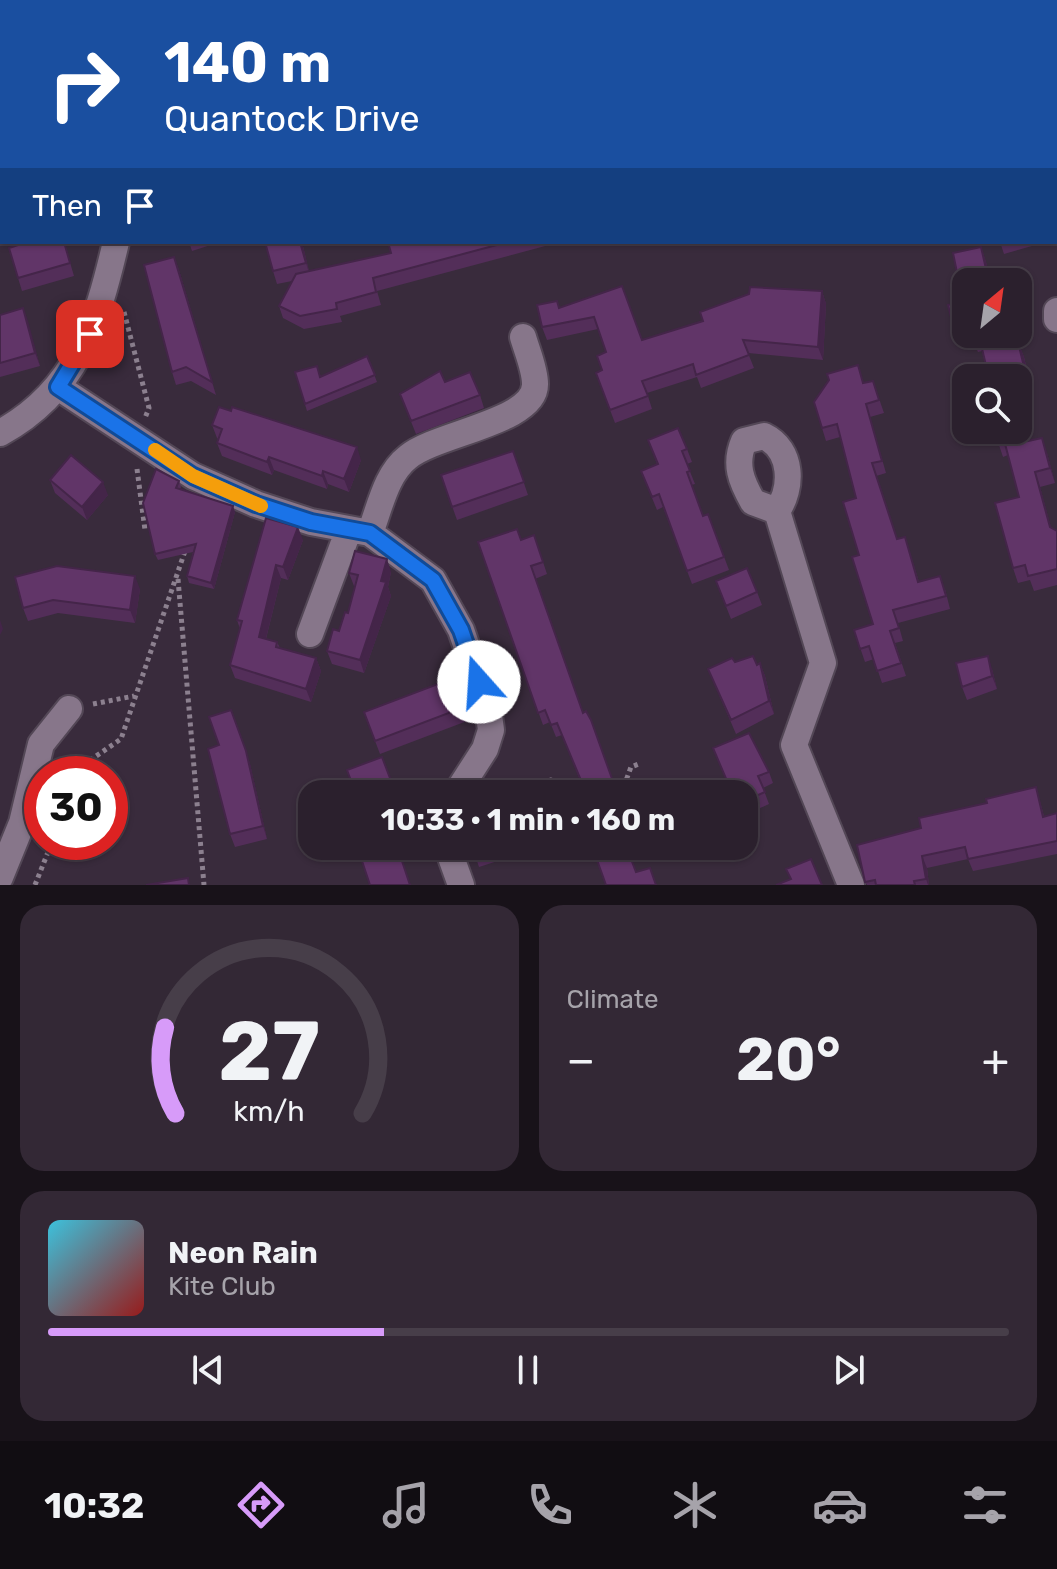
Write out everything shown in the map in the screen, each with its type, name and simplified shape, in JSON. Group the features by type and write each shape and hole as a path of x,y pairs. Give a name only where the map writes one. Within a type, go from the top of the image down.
{"street":[{"path":"0,433 28,418 58,387 90,334 115,244"},
{"path":"1057,311 1057,319"},
{"path":"310,634 360,531 397,468 409,455 445,436 487,425 520,411 531,400 535,385 523,337"},
{"path":"58,387 193,476 256,504 360,531 433,580 461,630 488,708 491,730 485,749 465,780"},
{"path":"777,511 823,663 794,745 851,885"},
{"path":"0,877 22,823 41,744 69,709"},
{"path":"452,860 461,885"}],"path":[{"path":"121,299 149,408 142,422"},
{"path":"137,468 145,530"},
{"path":"96,756 121,739 185,553 184,541"},
{"path":"177,576 204,885"},
{"path":"69,709 135,695"},
{"path":"626,780 631,767 641,763"},
{"path":"35,885 45,860"}],"building":[{"path":"21,244 65,244 70,263 18,278 9,248"},
{"path":"266,244 301,244 306,263 273,271"},
{"path":"389,244 500,244 373,278 376,292 336,303 337,309 300,316 279,306 296,274 391,253"},
{"path":"981,247 986,268 956,268 953,253"},
{"path":"174,257 212,382 186,367 172,372 144,265"},
{"path":"622,286 642,340 703,321 700,312 749,294 750,287 822,291 818,347 743,340 749,355 696,375 693,364 642,381 648,396 610,410 596,373 602,370 597,356 606,352 594,317 542,327 537,305 557,301 559,308"},
{"path":"23,308 35,353 0,363 0,315"},
{"path":"982,348 1019,348 1023,364 986,364"},
{"path":"367,356 375,375 305,404 295,372 317,366 320,377"},
{"path":"858,365 863,383 873,381 879,400 866,404 882,461 872,463 897,539 905,537 918,582 940,576 946,596 893,610 899,628 890,631 901,663 877,671 869,646 860,649 854,630 873,624 852,557 859,555 843,502 856,498 837,424 822,428 814,402 829,380 827,374"},
{"path":"440,371 445,382 470,372 480,395 411,421 400,394"},
{"path":"219,407 231,411 232,407 357,447 344,479 323,471 322,476 269,457 267,462 217,443 222,429 212,425"},
{"path":"678,428 687,449 682,451 690,471 687,472 703,516 708,514 724,557 687,571 659,494 652,497 641,471 658,464 648,440"},
{"path":"1042,438 1050,468 1035,472 1050,527 1057,531 1057,569 1028,576 1025,565 1013,568 995,503 1019,497 1005,444 1032,444 1032,440"},
{"path":"513,451 524,482 452,507 441,475"},
{"path":"71,455 103,482 82,507 50,480"},
{"path":"156,469 179,481 176,488 233,506 211,583 187,576 196,544 155,554 143,503"},
{"path":"266,518 298,527 283,567 276,565 259,637 277,642 276,647 316,658 306,689 230,665 242,621 237,620"},
{"path":"517,529 521,540 534,535 543,562 531,566 583,713 586,711 591,720 612,780 581,780 557,723 551,725 545,710 538,713 478,542"},
{"path":"355,551 387,559 381,581 386,582 360,660 327,651 333,629 339,631 345,612 348,613 358,575 349,573"},
{"path":"57,566 135,576 130,610 53,600 23,608 15,577"},
{"path":"747,568 757,592 726,606 716,581"},
{"path":"753,656 757,665 760,663 769,701 731,720 708,669 732,658 735,662"},
{"path":"988,656 992,676 962,687 956,663"},
{"path":"451,679 462,708 375,741 364,712"},
{"path":"231,710 246,751 263,826 230,834 208,749 219,745 209,717"},
{"path":"749,733 769,772 758,776 765,792 758,795 758,780 727,780 713,748"},
{"path":"382,757 391,780 351,780 347,770"},
{"path":"1036,787 1043,817 1057,813 1057,841 968,859 965,847 922,856 926,879 914,881 915,885 876,885 875,880 865,882 857,845 921,828 919,818 987,803 986,799"},
{"path":"811,859 822,885 776,885 791,879 786,869"},
{"path":"362,860 402,860 410,885 370,885"},
{"path":"597,860 631,860 636,872 650,868 656,885 606,885"},
{"path":"188,878 189,885 146,885"}],"slow traffic":[{"path":"155,450 193,476 261,506"}],"route":[{"path":"90,334 58,387 193,476 256,504 311,522 370,533 433,580 461,630 479,682"}]}
